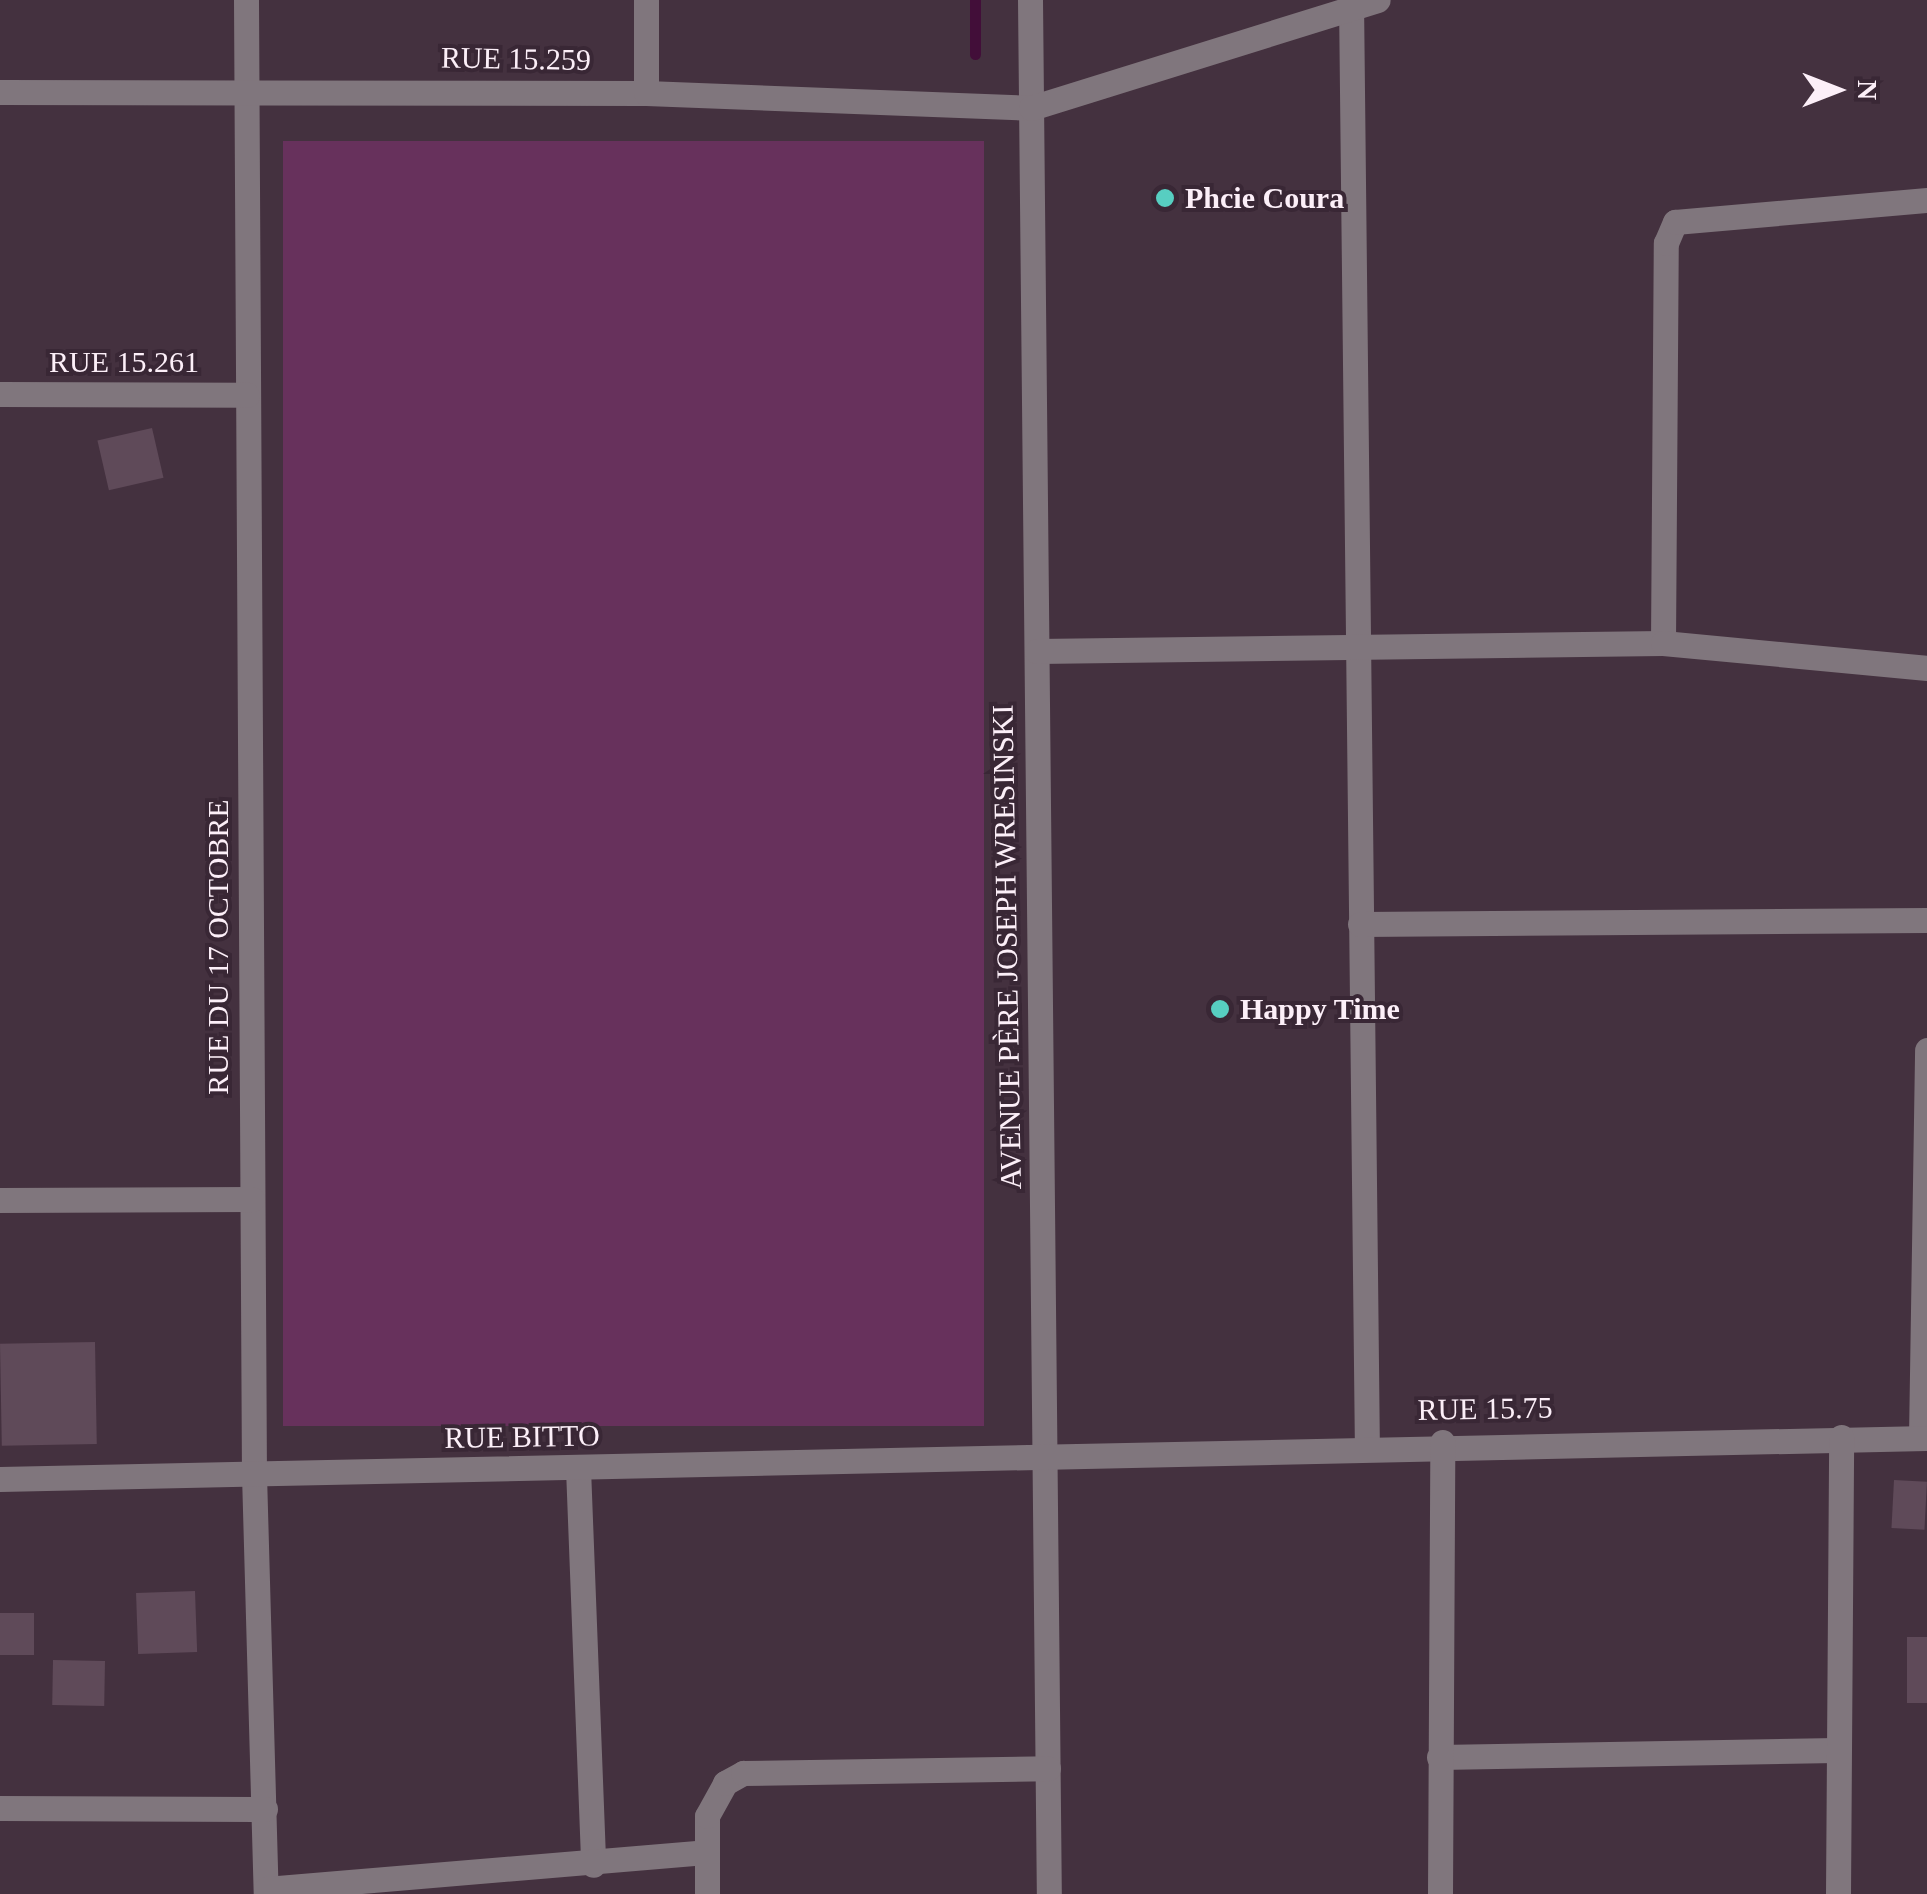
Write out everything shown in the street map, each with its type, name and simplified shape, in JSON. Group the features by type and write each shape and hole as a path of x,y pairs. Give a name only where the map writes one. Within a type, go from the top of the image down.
{"street":[{"name":"RUE DU 17 OCTOBRE","path":"246,0 254,1474 266,1892"},
{"path":"646,0 646,93"},
{"name":"AVENUE PÈRE JOSEPH WRESINSKI","path":"1030,0 1049,1894"},
{"name":"RUE 15.259","path":"0,92 247,89 646,93 1030,108 1352,4 1378,0"},
{"path":"1352,4 1367,1444"},
{"path":"1663,643 1666,243 1675,222 1927,200"},
{"name":"RUE 15.261","path":"0,394 247,395"},
{"path":"1037,651 1663,643 1927,668"},
{"path":"1360,924 1927,920"},
{"path":"1924,1438 1927,1050"},
{"path":"0,1200 252,1198"},
{"path":"1838,1894 1841,1437"},
{"name":"RUE 15.75","path":"1044,1458 1442,1442 1924,1438"},
{"path":"1440,1894 1442,1442"},
{"name":"RUE BITTO","path":"0,1478 1044,1458"},
{"path":"578,1468 593,1865"},
{"path":"1439,1757 1836,1750"},
{"path":"707,1894 707,1816 725,1783 742,1772 1048,1768"},
{"path":"0,1808 265,1809"},
{"path":"266,1892 705,1852"}],"shaded area":[{"path":"283,141 984,141 984,1426 283,1426"}],"building":[{"path":"152,428 163,478 109,490 97,441"},
{"path":"95,1342 97,1444 2,1446 0,1344"},
{"path":"1894,1480 1927,1482 1924,1530 1891,1528"},
{"path":"195,1591 197,1652 138,1654 136,1593"},
{"path":"0,1613 34,1613 34,1655 0,1655"},
{"path":"1907,1637 1927,1637 1927,1703 1907,1703"},
{"path":"53,1660 105,1661 104,1706 52,1705"}],"waterway":[{"path":"975,0 975,54"}],"place":[{"name":"Phcie Coura","path":"1165,198"},
{"name":"Happy Time","path":"1220,1009"}]}
